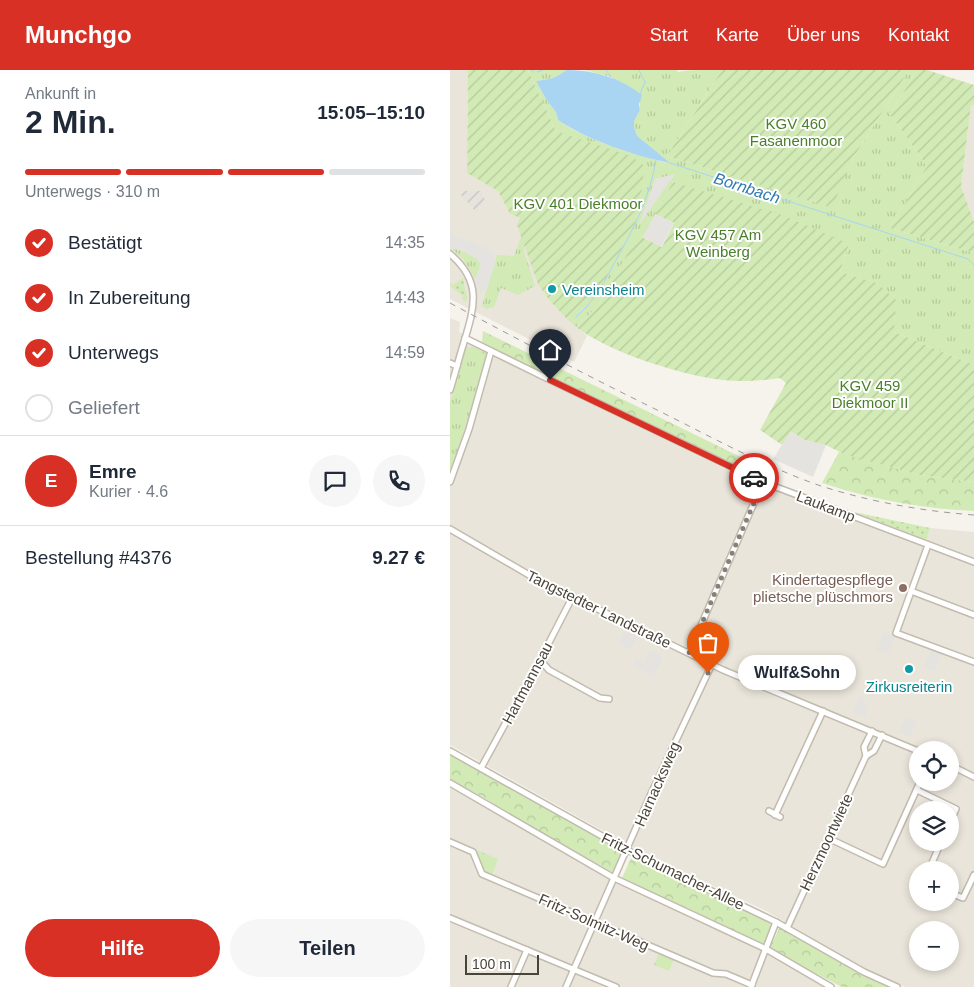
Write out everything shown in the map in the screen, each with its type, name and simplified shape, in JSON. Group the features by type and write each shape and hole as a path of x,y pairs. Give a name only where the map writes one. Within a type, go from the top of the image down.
{"street":[{"path":"450,254 463,266 470,278 473,290 473,306 450,390"},
{"name":"Laukamp","path":"465,338 763,482 974,562"},
{"path":"450,482 469,429 491,351"},
{"path":"450,363 457,366"},
{"path":"689,653 763,482"},
{"name":"Tangstedter Landstraße","path":"450,529 536,579 712,664 773,692 909,747"},
{"path":"928,545 896,633 974,662"},
{"path":"911,591 974,615"},
{"name":"Hartmannsau","path":"481,768 573,596"},
{"path":"540,660 549,670 600,698 609,700"},
{"name":"Harnacksweg","path":"566,987 650,796 712,664"},
{"path":"769,811 778,816 823,712"},
{"name":"Herzmoortwiete","path":"866,756 864,747 872,731"},
{"name":"Herzmoortwiete","path":"787,928 866,756 874,751 882,735"},
{"name":"Fritz-Schumacher-Allee","path":"450,751 627,850 776,922 861,970 897,987"},
{"path":"959,769 974,776"},
{"name":"Fritz-Schumacher-Allee","path":"450,783 614,878 766,949 831,987"},
{"path":"828,838 883,864 917,791"},
{"path":"919,791 938,801"},
{"name":"Fritz-Solmitz-Weg","path":"450,842 473,852 482,874 713,973 726,974 752,986"},
{"path":"959,896 963,898 974,875"},
{"path":"450,918 616,987"},
{"path":"752,986 776,922"},
{"path":"511,987 527,950"}],"shaded area":[{"path":"450,70 468,70 467,172 498,191 510,214 520,218 550,301 587,336 574,362 450,299"},
{"path":"971,105 974,105 974,222 961,186"},
{"path":"675,174 639,225 655,179"},
{"path":"464,191 481,191 485,200 476,212 461,195"},
{"path":"655,214 674,223 661,247 643,237"},
{"path":"450,234 491,250 496,261 486,290 479,293 475,279 481,265 479,260 450,247"},
{"path":"450,318 460,322 459,332 755,476 926,540 930,528 974,532 974,987 905,987 863,968 768,912 637,850 450,745"},
{"path":"790,432 805,440 826,445 813,477 773,459"},
{"path":"625,630 638,636 631,650 618,643"},
{"path":"884,632 895,636 888,654 877,650"},
{"path":"931,649 942,653 935,671 924,667"},
{"path":"650,650 663,656 654,676 633,666 636,658 644,662"},
{"path":"859,698 866,701 865,704 869,705 865,717 853,713"},
{"path":"905,717 917,721 910,737 898,732"},
{"path":"450,787 618,883 759,949 826,987 450,987"}],"green space":[{"name":"KGV 401 Diekmoor","path":"468,70 528,70 555,129 564,134 628,155 642,163 645,170 642,181 644,185 640,195 645,199 633,228 597,294 576,316 567,319 550,301 538,284 517,225 520,218 510,214 498,191 467,173"},
{"path":"528,70 567,70 552,78 536,81 556,112 558,120 596,140 668,163 637,137 634,121 640,110 640,102 611,77 585,70 677,70 678,72 722,70 667,156 831,207 853,158 909,70 917,70 890,114 927,166 890,228 974,253 974,365 894,332 877,283 840,272 849,244 673,182 643,237 638,236 598,306 576,327 567,319 585,308 602,285 638,216 645,199 640,195 644,185 555,129"},
{"name":"KGV 460 Fasanenmoor","path":"722,70 909,70 853,158 832,208 667,156"},
{"path":"917,70 927,70 974,85 974,105 971,105 961,186 974,222 974,253 890,228 927,166 890,114"},
{"name":"KGV 459 Diekmoor II","path":"673,182 785,216 849,244 840,272 877,283 896,300 894,332 974,365 974,482 919,475 844,454 826,445 805,440 791,432 782,445 760,430 786,383 780,378 730,381 688,374 626,354 576,327 598,306 638,235 662,247 674,223 655,214"},
{"path":"522,234 526,236 524,251 535,286 518,295 501,288 494,307 486,309 482,306 497,255 514,256"},
{"path":"450,247 468,253 479,261 481,265 475,279 463,259"},
{"path":"463,278 466,302 462,299 463,296 450,286 450,283 453,285"},
{"path":"483,331 755,464 753,467 758,469 755,476 630,417 482,342"},
{"path":"466,347 474,347 487,354 475,398 450,471 450,402"},
{"path":"839,452 919,475 974,482 974,511 935,508 897,502 859,494 822,483"},
{"path":"854,512 930,528 926,540"},
{"path":"450,755 625,851 614,873 450,780"},
{"path":"477,850 498,859 492,875 484,872 476,852"},
{"path":"632,856 773,924 765,945 622,878"},
{"path":"780,927 889,987 842,987 769,949"},
{"path":"659,953 674,959 669,971 654,965"}],"water":[{"path":"567,70 607,76 625,84 642,95 639,104 640,110 634,121 637,136 670,163 597,141 558,120 556,112 536,81 552,78"}],"waterway":[{"path":"537,72 543,70"},
{"path":"606,70 611,77"},
{"path":"639,70 645,82 640,94"},
{"path":"576,317 599,291 629,236 650,187 656,160"},
{"name":"Bornbach","path":"670,163 968,259 974,265"}],"railway":[{"path":"450,303 715,439 799,478 840,492 878,501 935,511 974,515"}],"way so far":[{"path":"708,673 712,664 689,653 763,482 754,478"}],"place":[{"name":"Vereinsheim","path":"552,289"},
{"name":"Kindertagespflege plietsche plüschmors","path":"903,588"},
{"name":"Zirkusreiterin","path":"909,669"},
{"name":"Wulf&Sohn","path":"708,673"}],"route":[{"path":"550,380 754,478"}],"park label":[{"name":"KGV 457 Am Weinberg","path":"718,242"}]}
